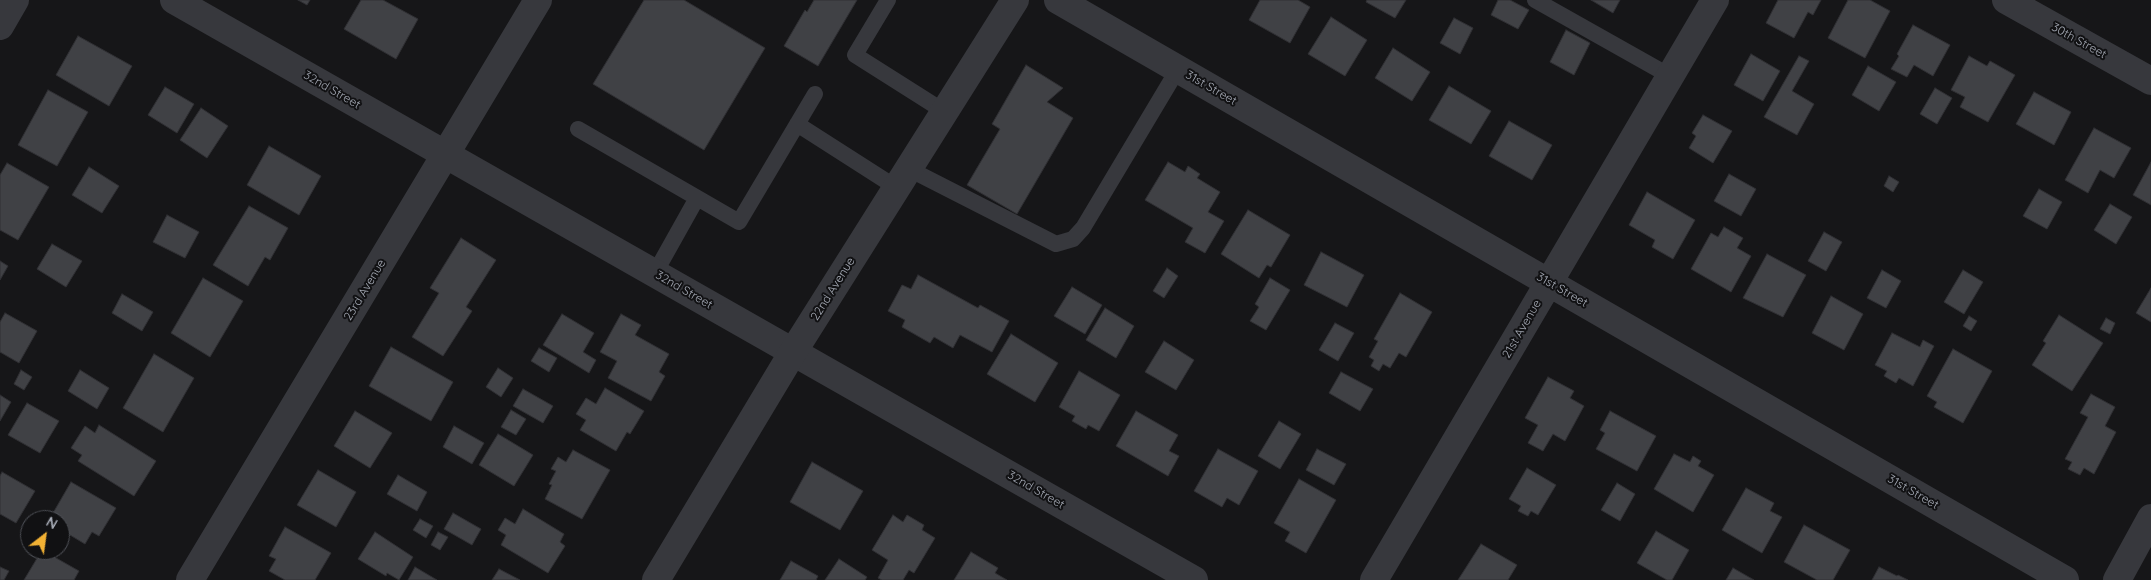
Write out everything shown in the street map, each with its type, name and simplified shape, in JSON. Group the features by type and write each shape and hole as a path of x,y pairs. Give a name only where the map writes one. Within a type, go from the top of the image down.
{"street":[{"path":"0,26 15,0"},
{"name":"32nd Street","path":"174,0 1194,580"},
{"name":"23rd Avenue","path":"190,580 447,155 538,0"},
{"name":"22nd Avenue","path":"656,580 793,352 1015,0"},
{"name":"31st Street","path":"1058,0 2065,580"},
{"name":"21st Avenue","path":"1374,580 1715,0"},
{"name":"30th Street","path":"2006,0 2151,81"},
{"path":"2117,580 2151,518"}],"lane":[{"path":"888,0 855,55 945,112"},
{"path":"1535,0 1670,76"},
{"path":"797,124 903,179 1056,244 1073,240 1083,228 1178,69"},
{"path":"578,129 739,222 815,94"},
{"path":"655,273 697,198"}],"building":[{"path":"298,0 310,0 307,5"},
{"path":"361,0 383,0 418,19 396,59 344,29"},
{"path":"644,0 684,0 765,48 704,150 593,84"},
{"path":"814,0 857,0 818,66 784,46 805,10 807,12"},
{"path":"1260,0 1298,0 1310,7 1290,43 1249,20"},
{"path":"1367,0 1406,0 1395,18 1366,2"},
{"path":"1498,0 1510,0 1529,10 1518,29 1491,15"},
{"path":"1591,0 1620,0 1613,13"},
{"path":"1778,0 1821,0 1813,15 1808,12 1794,38 1766,23"},
{"path":"1848,0 1870,0 1890,11 1865,58 1828,38"},
{"path":"1331,17 1367,40 1345,76 1308,54"},
{"path":"1454,18 1473,28 1460,54 1440,43"},
{"path":"1913,25 1950,45 1933,76 1914,65 1907,77 1891,69"},
{"path":"1566,30 1590,43 1574,75 1550,62"},
{"path":"78,36 132,66 109,106 56,75"},
{"path":"1393,48 1430,72 1412,101 1375,78"},
{"path":"1751,54 1780,71 1763,101 1734,85"},
{"path":"1799,56 1809,61 1792,91 1814,104 1797,135 1764,117"},
{"path":"1969,56 1987,66 1990,61 2015,75 1988,122 1960,107 1965,97 1951,90"},
{"path":"1026,65 1063,88 1047,102 1073,118 1017,214 967,185 1000,129 992,124"},
{"path":"1868,66 1896,82 1879,111 1852,95"},
{"path":"1449,86 1491,111 1471,144 1429,120"},
{"path":"165,87 194,104 177,133 148,115"},
{"path":"1935,88 1952,98 1937,124 1920,114"},
{"path":"48,90 88,112 57,166 18,145"},
{"path":"2034,92 2071,112 2054,145 2016,124"},
{"path":"201,108 228,126 207,158 180,140"},
{"path":"1703,115 1732,131 1713,163 1689,148 1696,136 1692,133"},
{"path":"1509,121 1552,145 1532,180 1489,156"},
{"path":"2094,128 2131,148 2114,178 2100,170 2088,193 2065,180"},
{"path":"269,146 321,176 299,215 247,185"},
{"path":"1168,162 1185,172 1188,166 1200,174 1197,178 1220,192 1208,212 1224,221 1205,253 1185,242 1193,228 1145,200"},
{"path":"2151,162 2151,205 2133,195"},
{"path":"7,163 49,187 18,240 0,230 0,175"},
{"path":"89,167 119,186 102,213 72,195"},
{"path":"1729,174 1756,189 1741,216 1714,201"},
{"path":"1889,176 1899,182 1893,192 1884,186"},
{"path":"2039,189 2062,202 2047,229 2023,216"},
{"path":"1647,192 1695,220 1673,259 1652,247 1655,240 1629,225"},
{"path":"2110,204 2132,217 2116,244 2094,230"},
{"path":"249,206 288,228 270,260 265,257 248,286 213,265"},
{"path":"1248,210 1290,235 1271,267 1267,265 1259,278 1221,254"},
{"path":"167,215 199,232 185,258 153,242"},
{"path":"1724,227 1743,238 1737,248 1751,256 1731,292 1691,269 1711,233 1718,237"},
{"path":"1824,232 1842,242 1826,271 1808,261"},
{"path":"461,238 496,260 466,307 472,311 443,356 412,337 439,293 430,288"},
{"path":"52,244 82,261 66,287 37,269"},
{"path":"1321,252 1364,275 1347,307 1304,285"},
{"path":"1767,254 1806,275 1783,317 1743,298"},
{"path":"0,261 8,266 0,280"},
{"path":"1167,268 1178,276 1164,298 1153,291"},
{"path":"1882,270 1901,281 1886,308 1867,298"},
{"path":"1963,270 1983,282 1964,314 1944,302"},
{"path":"918,275 978,308 980,305 1009,321 992,352 960,335 953,348 934,337 930,343 902,327 905,320 888,311 902,285 911,289"},
{"path":"203,278 243,301 210,357 171,333"},
{"path":"1270,278 1290,290 1266,330 1250,321 1259,307 1255,304"},
{"path":"1072,287 1102,305 1085,334 1054,316"},
{"path":"2151,288 2151,322 2136,313"},
{"path":"1400,293 1432,312 1406,357 1399,353 1390,368 1383,364 1379,371 1371,366 1374,360 1369,357 1378,341 1374,339"},
{"path":"122,294 153,312 142,331 112,313"},
{"path":"1831,296 1863,314 1844,350 1812,333"},
{"path":"1105,308 1134,326 1116,358 1086,340"},
{"path":"5,313 37,331 19,363 0,352 0,322"},
{"path":"562,314 594,333 583,352 596,360 589,373 543,345"},
{"path":"621,314 641,325 635,335 669,354 659,372 665,376 651,401 608,378 617,361 600,352"},
{"path":"2059,315 2103,343 2072,391 2032,365 2046,343 2043,341"},
{"path":"1969,316 1977,321 1971,331 1963,326"},
{"path":"2106,318 2115,323 2110,334 2100,329"},
{"path":"1335,323 1354,333 1338,361 1319,350"},
{"path":"1892,333 1920,347 1923,340 1934,346 1913,386 1899,378 1896,383 1884,376 1887,371 1875,365"},
{"path":"1011,334 1058,363 1035,402 987,374"},
{"path":"1164,341 1194,360 1176,390 1145,372"},
{"path":"391,347 453,382 431,421 369,386"},
{"path":"539,348 557,358 549,372 531,361"},
{"path":"1953,349 1992,371 1963,423 1934,407 1937,402 1927,396"},
{"path":"154,354 194,378 163,432 123,408"},
{"path":"498,368 513,378 501,397 486,387"},
{"path":"21,370 32,377 24,390 14,384"},
{"path":"80,370 109,388 97,409 68,391"},
{"path":"1079,371 1120,395 1099,431 1088,425 1086,429 1072,421 1075,416 1059,407"},
{"path":"1341,372 1373,389 1360,411 1329,393"},
{"path":"1548,377 1574,391 1570,398 1584,406 1565,441 1553,434 1543,451 1528,443 1538,425 1525,418"},
{"path":"605,388 644,411 630,434 627,432 616,451 580,430 586,420 576,414 586,398 596,404"},
{"path":"523,389 553,406 543,423 513,406"},
{"path":"2091,394 2115,407 2105,426 2116,432 2094,474 2084,468 2080,475 2068,469 2072,462 2065,459 2088,417 2080,413"},
{"path":"0,395 11,402 0,421"},
{"path":"27,403 59,421 40,453 8,435"},
{"path":"511,410 526,419 516,435 501,427"},
{"path":"355,411 392,433 370,468 334,446"},
{"path":"1136,411 1178,435 1169,451 1179,456 1168,476 1116,446"},
{"path":"1610,411 1656,436 1637,471 1596,449 1605,433 1600,430"},
{"path":"1279,421 1301,434 1280,469 1258,456"},
{"path":"99,425 156,461 134,496 78,461 82,455 71,448 85,426 95,433"},
{"path":"454,426 484,443 472,464 443,447"},
{"path":"498,434 533,455 514,486 479,465"},
{"path":"1218,449 1258,471 1239,505 1227,498 1222,507 1194,491"},
{"path":"1317,449 1346,464 1334,485 1306,470"},
{"path":"573,450 610,470 582,519 545,499 552,485 549,484 556,471 551,469 558,457 566,462"},
{"path":"1674,454 1690,462 1693,456 1701,461 1698,466 1714,475 1693,512 1654,489"},
{"path":"812,462 863,491 840,530 790,502"},
{"path":"1527,468 1556,485 1538,515 1531,511 1528,516 1518,511 1521,506 1509,499"},
{"path":"318,470 356,492 336,527 297,505"},
{"path":"2,472 35,491 24,510 20,510 20,516 16,523 0,514 0,476"},
{"path":"398,475 427,492 417,511 387,494"},
{"path":"1299,479 1336,500 1306,553 1285,541 1290,532 1274,523"},
{"path":"71,482 116,508 99,536 92,532 85,544 70,535 70,510 55,510"},
{"path":"1617,483 1635,494 1620,521 1601,510"},
{"path":"1746,488 1774,503 1770,511 1782,517 1762,553 1722,530"},
{"path":"523,509 564,534 560,542 565,546 548,573 501,545 506,535 498,530 505,518 515,524"},
{"path":"453,513 481,529 472,545 444,529"},
{"path":"893,515 903,522 907,515 924,525 922,530 935,538 914,573 909,570 903,580 882,580 878,578 888,560 872,550"},
{"path":"420,519 433,526 426,538 413,530"},
{"path":"1804,525 1850,550 1833,580 1817,580 1784,562"},
{"path":"285,527 331,553 315,580 285,580 269,571 276,559 269,556"},
{"path":"1656,531 1689,550 1672,580 1667,580 1637,563"},
{"path":"375,532 413,557 399,580 387,573 386,576 358,559"},
{"path":"438,532 448,537 440,550 431,545"},
{"path":"1481,544 1517,565 1508,580 1458,580"},
{"path":"971,552 998,568 995,573 1007,580 954,580"},
{"path":"839,559 867,577 865,580 825,580"},
{"path":"36,560 60,560 79,571 74,580 24,580"},
{"path":"791,561 818,576 816,580 780,580"},
{"path":"0,567 9,571 4,580 0,580"},
{"path":"415,567 437,580 408,580"},
{"path":"1879,567 1897,576 1908,580 1872,580"},
{"path":"1733,568 1754,580 1726,580"},
{"path":"499,569 520,580 492,580"}]}
